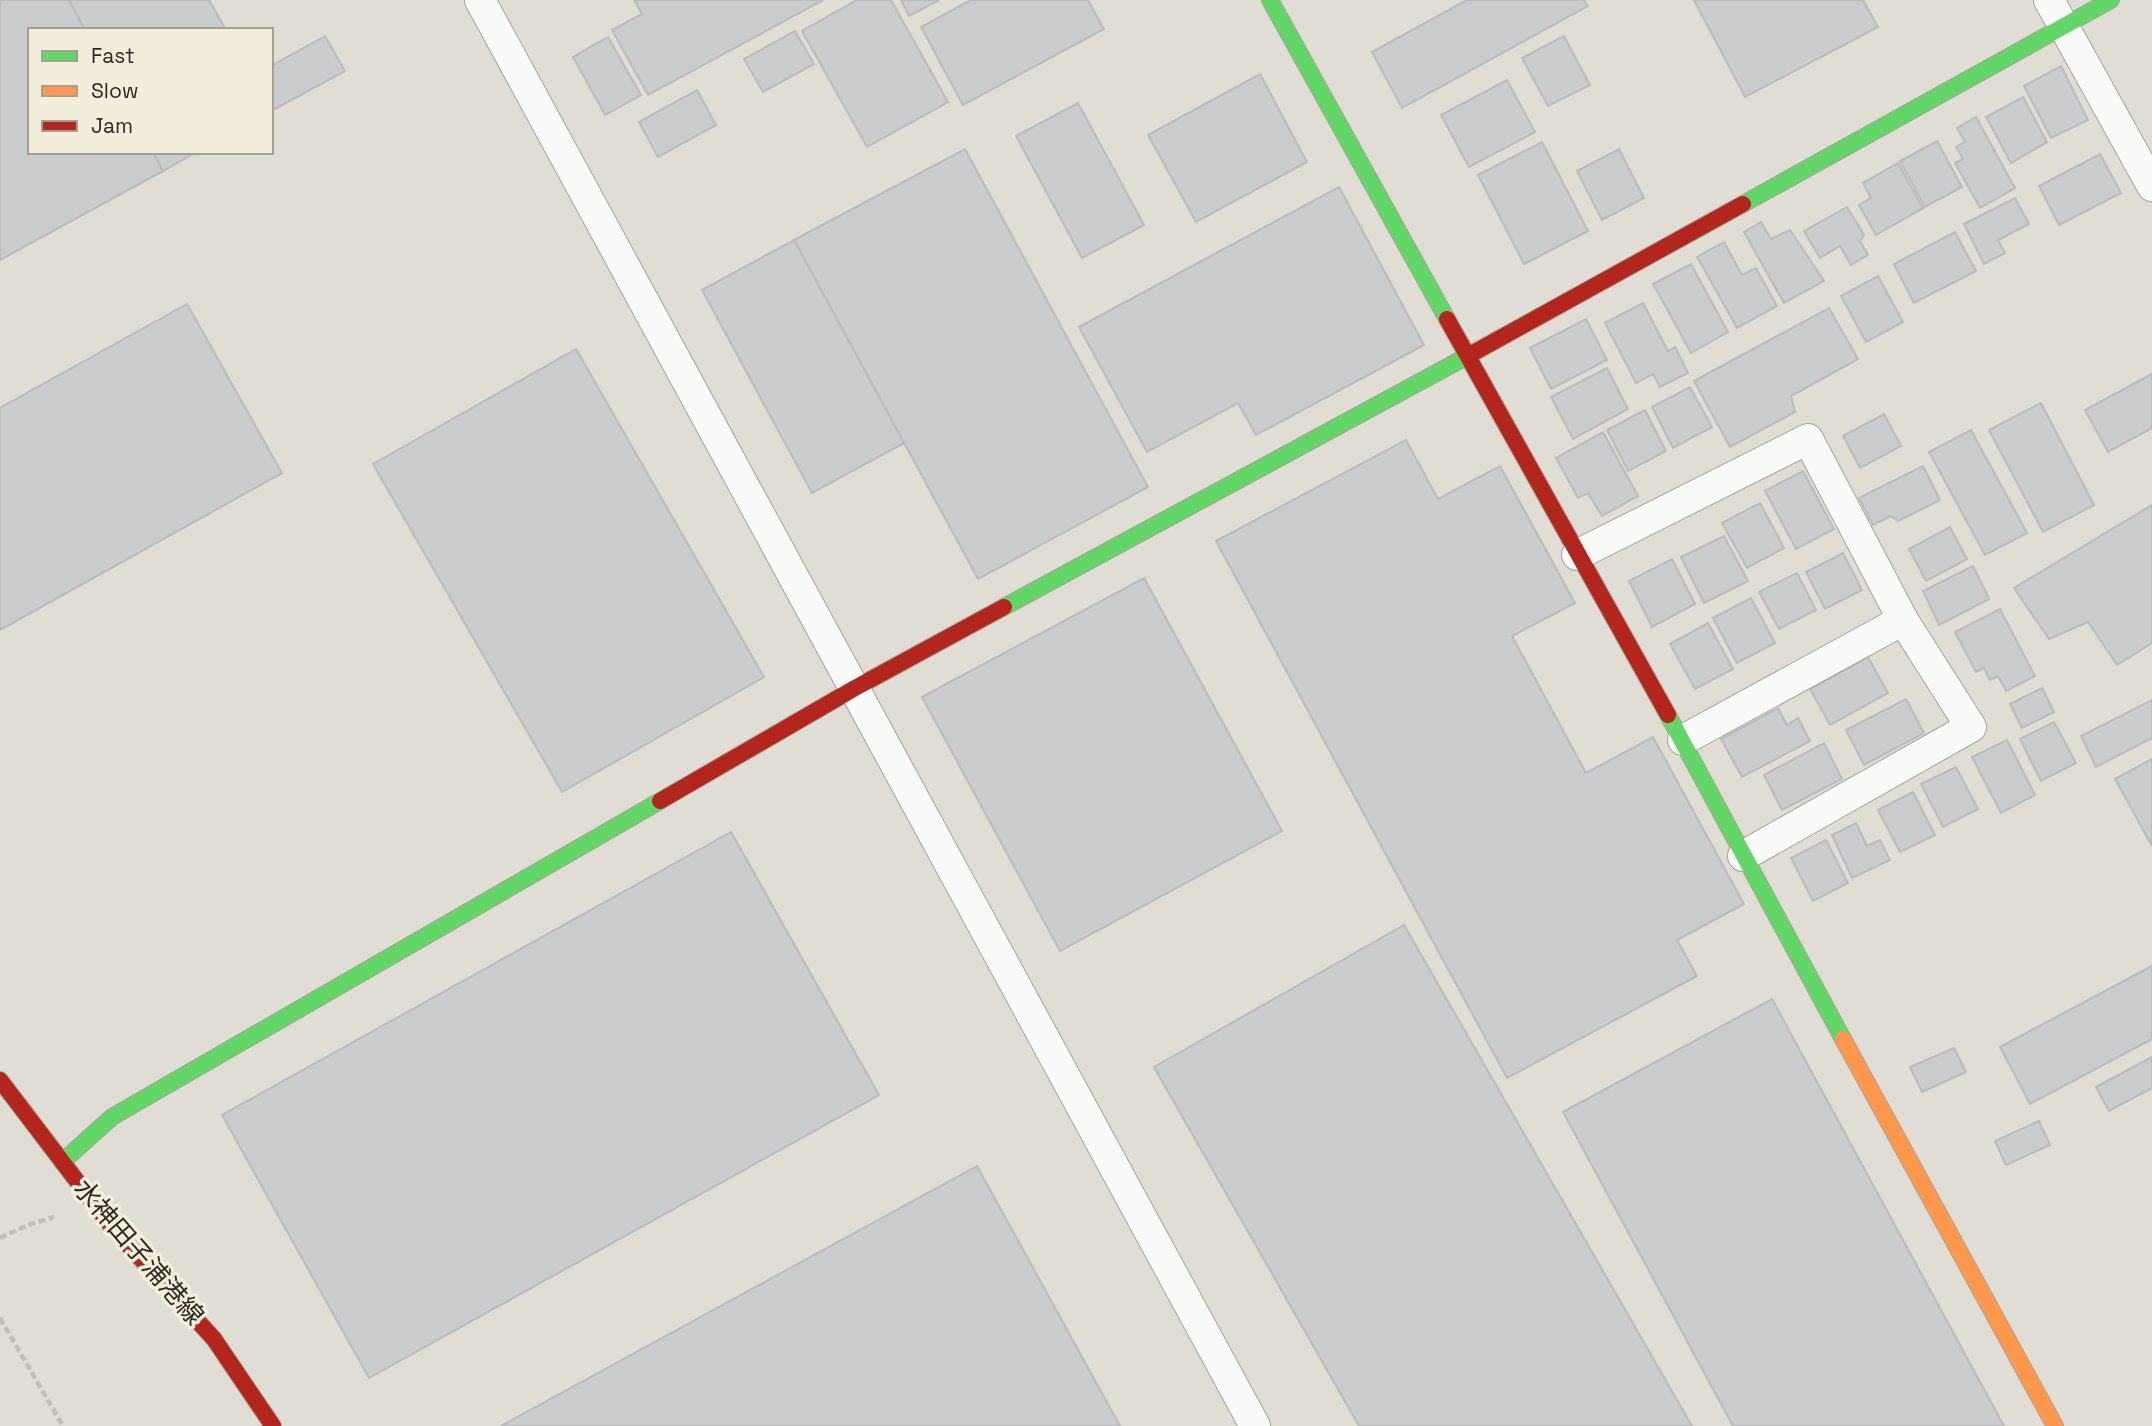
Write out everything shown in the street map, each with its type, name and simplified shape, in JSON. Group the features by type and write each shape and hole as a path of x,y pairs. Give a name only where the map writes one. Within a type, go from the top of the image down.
{"street":[{"path":"480,0 1255,1426"},
{"path":"1270,0 1577,555 1683,740 1743,856 2055,1426"},
{"path":"2049,0 2152,186"},
{"path":"62,1162 112,1117 855,688 1468,356 2111,0"},
{"path":"1577,555 1808,439 1903,620 1971,727 1743,856"},
{"path":"1683,740 1903,620"},
{"name":"水神田子浦港線","path":"0,1080 113,1227 214,1339 273,1426"}],"path":[{"path":"0,1238 28,1225"},
{"path":"0,1318 62,1426"}],"building":[{"path":"0,0 69,0 84,28 28,28 28,154 154,154 163,171 0,260"},
{"path":"69,0 209,0 225,28 84,28"},
{"path":"634,0 823,0 648,95 612,30 642,14"},
{"path":"857,0 891,0 948,102 867,147 802,31"},
{"path":"901,0 939,0 909,16"},
{"path":"971,0 1088,0 1104,29 963,105 921,27"},
{"path":"1467,0 1584,0 1588,6 1402,108 1372,52"},
{"path":"1694,0 1863,0 1878,27 1745,97"},
{"path":"795,31 814,64 763,92 744,59"},
{"path":"325,36 345,71 273,110 273,65"},
{"path":"1564,36 1590,85 1548,106 1522,58"},
{"path":"608,37 641,95 605,115 573,57"},
{"path":"2061,66 2088,120 2051,138 2024,86"},
{"path":"1260,74 1307,162 1196,222 1148,135"},
{"path":"1507,80 1535,132 1469,167 1441,115"},
{"path":"697,90 716,125 658,157 639,122"},
{"path":"2023,97 2047,142 2011,163 1986,117"},
{"path":"1078,103 1144,225 1082,258 1016,136"},
{"path":"1976,117 2015,188 1980,208 1955,163 1963,159 1956,147 1965,142 1957,128"},
{"path":"1937,141 1962,187 1925,207 1900,161"},
{"path":"1542,142 1588,231 1524,264 1478,175"},
{"path":"965,149 1148,487 978,579 794,240"},
{"path":"1619,149 1644,198 1602,220 1577,171"},
{"path":"154,154 193,154 163,171"},
{"path":"2100,154 2121,193 2059,225 2039,186"},
{"path":"1898,163 1923,208 1876,235 1859,205 1871,198 1863,183"},
{"path":"1339,187 1424,345 1256,435 1238,403 1147,452 1079,327"},
{"path":"2015,198 2029,224 1998,240 2005,253 1984,264 1964,224"},
{"path":"1847,207 1864,235 1860,241 1868,255 1851,265 1840,246 1820,258 1804,231"},
{"path":"1761,222 1771,239 1790,230 1824,281 1784,303 1744,232"},
{"path":"1955,232 1976,271 1914,303 1894,264"},
{"path":"794,240 904,443 812,493 702,290"},
{"path":"1724,242 1742,275 1756,268 1777,306 1737,328 1697,257"},
{"path":"1691,264 1728,332 1691,353 1653,284"},
{"path":"1878,276 1903,322 1866,342 1841,296"},
{"path":"1643,303 1668,351 1675,347 1688,373 1660,387 1653,374 1636,383 1605,323"},
{"path":"187,304 282,473 0,630 0,408"},
{"path":"1829,308 1858,359 1791,396 1795,412 1730,447 1694,381"},
{"path":"1586,319 1607,360 1551,389 1530,348"},
{"path":"576,349 764,677 562,792 373,464"},
{"path":"1607,368 1628,409 1573,439 1551,397"},
{"path":"2152,374 2152,428 2108,452 2085,410"},
{"path":"1690,387 1712,427 1673,448 1652,407"},
{"path":"2041,403 2094,505 2043,532 1989,430"},
{"path":"1645,410 1666,451 1628,471 1607,430"},
{"path":"1884,414 1901,446 1860,468 1843,436"},
{"path":"1971,430 2027,533 1985,555 1929,452"},
{"path":"1603,432 1638,496 1602,516 1588,493 1578,498 1556,458"},
{"path":"1406,440 1438,499 1500,466 1575,603 1512,636 1586,773 1653,737 1744,904 1677,940 1697,976 1507,1078 1216,541"},
{"path":"1923,466 1940,500 1898,521 1891,516 1873,525 1859,498"},
{"path":"1803,471 1834,529 1796,549 1765,491"},
{"path":"1760,503 1784,548 1747,568 1722,523"},
{"path":"2152,505 2152,643 2117,665 2088,622 2049,639 2014,588"},
{"path":"1950,527 1967,559 1926,581 1909,549"},
{"path":"1724,536 1748,581 1704,603 1681,557"},
{"path":"1843,553 1862,590 1825,609 1806,572"},
{"path":"1672,559 1695,604 1652,627 1629,581"},
{"path":"1973,566 1989,599 1939,625 1923,591"},
{"path":"1797,573 1816,610 1779,629 1759,592"},
{"path":"1144,578 1282,831 1060,951 922,697"},
{"path":"1751,598 1775,643 1737,663 1713,618"},
{"path":"2000,609 2035,676 2006,691 1998,676 1990,680 1984,668 1976,672 1955,632"},
{"path":"1708,623 1733,669 1695,689 1670,644"},
{"path":"1868,657 1888,693 1830,725 1810,689"},
{"path":"2042,688 2054,712 2022,728 2010,704"},
{"path":"1906,699 1924,733 1864,765 1846,730"},
{"path":"2152,700 2152,738 2096,767 2081,736"},
{"path":"1778,708 1787,725 1798,718 1810,741 1742,777 1721,739"},
{"path":"2054,722 2076,763 2041,781 2020,739"},
{"path":"2007,740 2035,795 2001,813 1972,757"},
{"path":"1824,743 1842,779 1782,810 1764,775"},
{"path":"2152,759 2152,846 2115,779"},
{"path":"1956,767 1978,809 1943,827 1921,784"},
{"path":"1913,792 1935,835 1900,852 1878,810"},
{"path":"1856,823 1867,846 1880,840 1890,860 1852,878 1832,835"},
{"path":"731,832 879,1095 369,1378 222,1115"},
{"path":"1826,840 1848,883 1813,901 1791,858"},
{"path":"1404,925 1692,1426 1359,1426 1154,1067"},
{"path":"2152,966 2152,1039 2030,1104 2000,1047"},
{"path":"1772,999 2004,1426 1733,1426 1563,1112"},
{"path":"1954,1048 1966,1072 1922,1092 1910,1067"},
{"path":"2152,1057 2152,1088 2109,1111 2096,1087"},
{"path":"2039,1121 2050,1145 2006,1165 1995,1141"},
{"path":"977,1166 1120,1426 501,1426"}],"traffic: fast":[{"path":"1270,0 1447,319"},
{"path":"1743,204 2111,0"},
{"path":"1004,607 1475,352"},
{"path":"1668,715 1843,1039"},
{"path":"62,1162 112,1117 660,801"}],"traffic: slow":[{"path":"1843,1039 2055,1426"}],"traffic: jam":[{"path":"1475,352 1743,204"},
{"path":"1447,319 1668,715"},
{"path":"660,801 855,688 1004,607"},
{"path":"0,1080 112,1227 214,1339 273,1426"}]}
